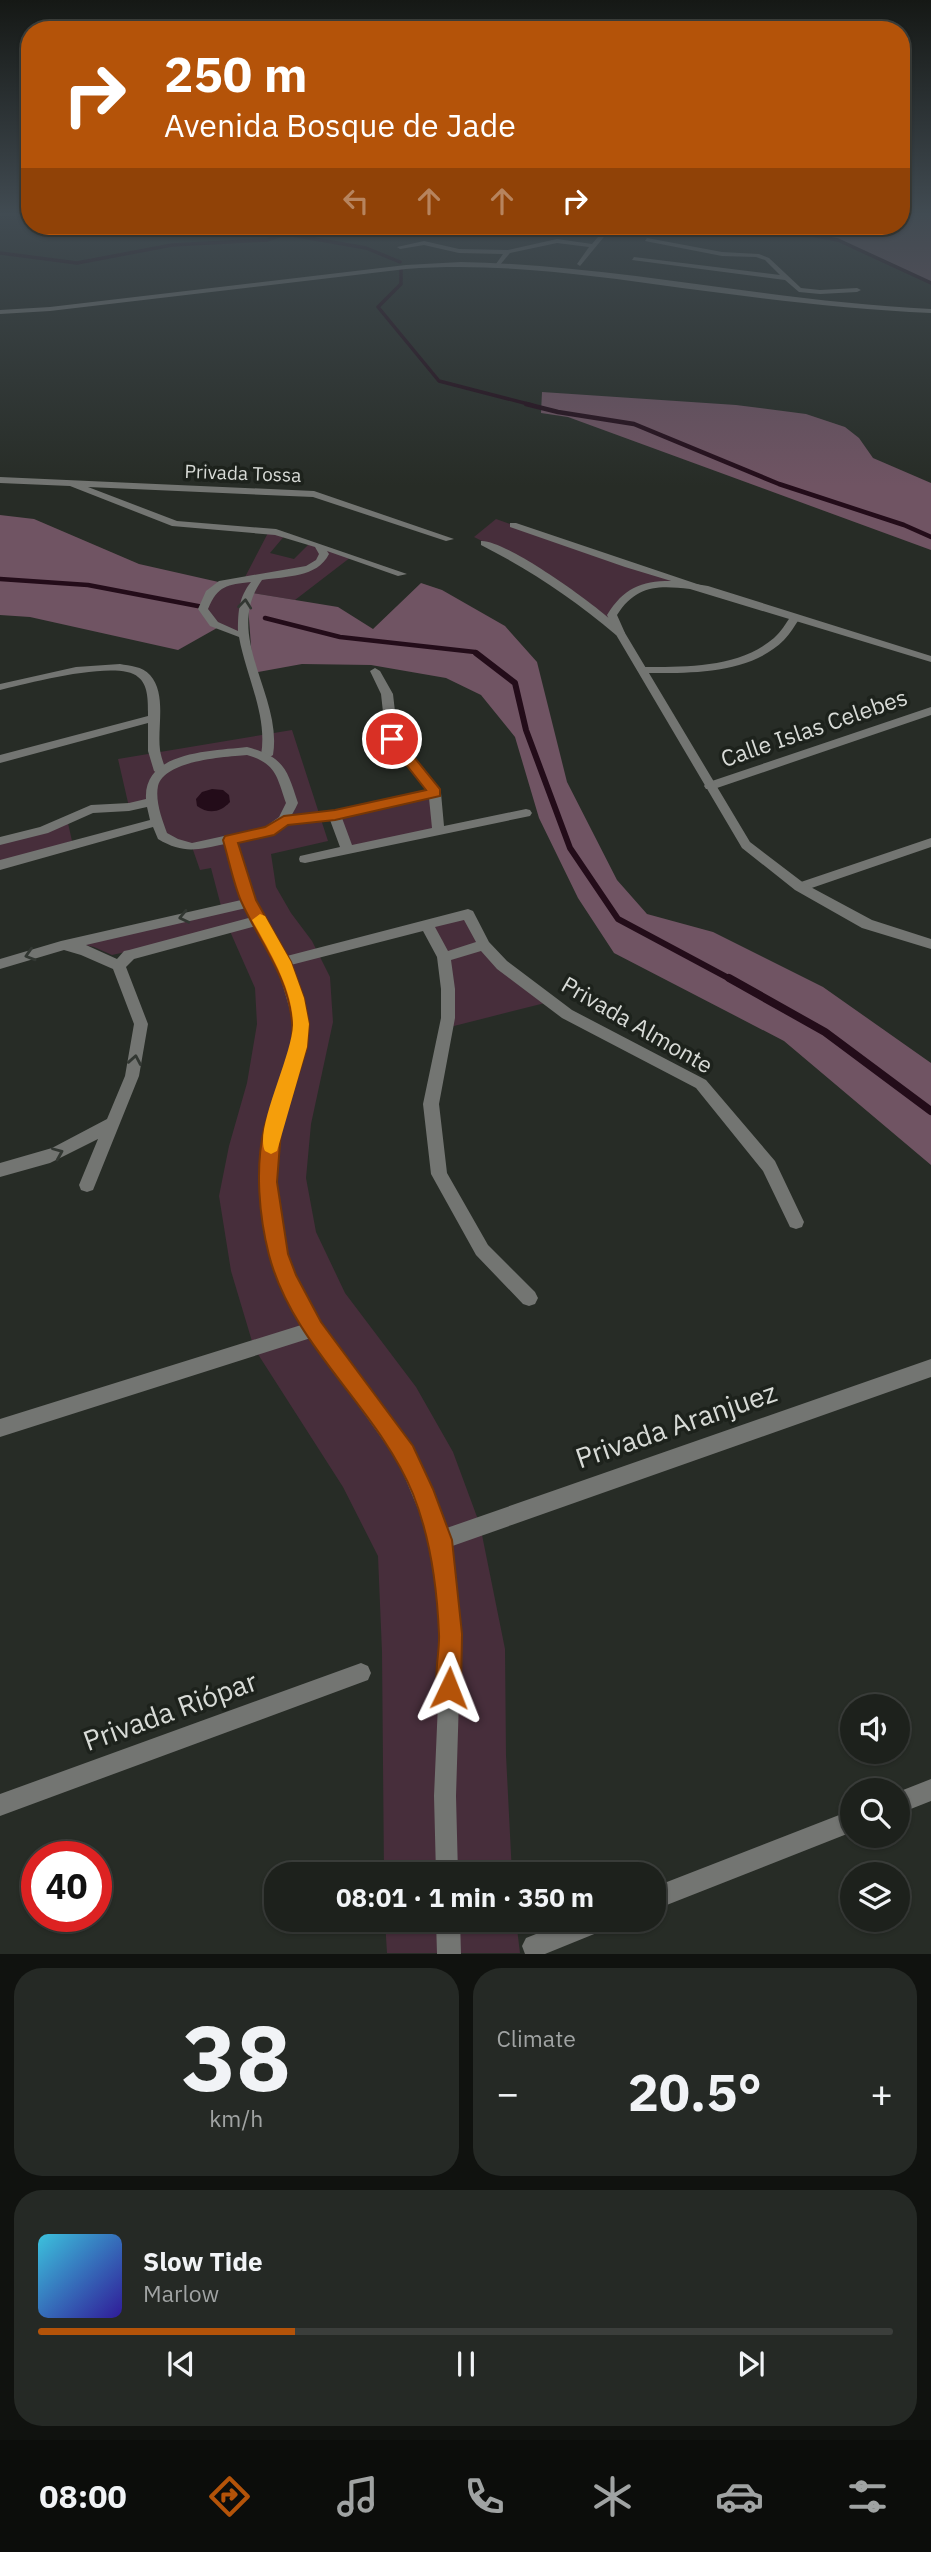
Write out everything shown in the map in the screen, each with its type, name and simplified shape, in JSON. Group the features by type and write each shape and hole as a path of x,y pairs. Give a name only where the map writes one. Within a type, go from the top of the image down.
{"street":[{"path":"0,312 91,304"},
{"path":"826,304 876,310 931,311"},
{"name":"Privada Tossa","path":"0,480 314,494 449,539"},
{"name":"Privada Tossa","path":"71,483 175,524 276,532 401,575"},
{"path":"513,525 628,565 931,659"},
{"path":"484,543 538,569 582,598 620,633"},
{"path":"243,635 217,628 206,618 206,600 214,589 223,583 309,569 320,562 324,554 318,545"},
{"path":"259,577 247,592 243,635 269,734 267,755"},
{"path":"704,588 673,583 643,586 621,598 612,615 620,633 746,845 800,887 867,924 931,944"},
{"path":"642,670 695,670 743,659 778,640 795,618"},
{"path":"3,685 111,666 134,667 146,677 153,718 154,752 160,771"},
{"path":"375,671 387,694 392,739 435,793 438,830"},
{"name":"Calle Islas Celebes","path":"710,786 931,711"},
{"path":"0,760 153,718"},
{"path":"247,751 267,755 278,763 292,803 284,820 269,831 192,847 174,843 162,836 153,802 152,783 160,771 178,762 247,751"},
{"path":"284,820 335,815 435,793"},
{"path":"0,841 153,802"},
{"path":"305,859 526,814"},
{"path":"335,815 347,850"},
{"path":"0,864 157,822"},
{"path":"43,830 53,849"},
{"path":"230,840 250,903 283,962 296,998 301,1024 298,1047 272,1131 268,1182 278,1254 287,1279 314,1329 405,1454 441,1540 451,1634 445,1796 447,1862"},
{"path":"800,887 931,842"},
{"path":"0,964 61,946 250,903"},
{"name":"Privada Almonte","path":"283,962 468,914 484,946 502,965 567,1014 701,1084 769,1166 796,1222"},
{"path":"119,966 129,954 260,920"},
{"path":"427,925 444,957 448,989 448,1018 431,1104 439,1174 482,1250 529,1298"},
{"path":"61,946 84,950 119,966 141,1024 132,1076 87,1185"},
{"path":"444,957 484,946"},
{"path":"0,1170 32,1164 76,1145 111,1124"},
{"path":"0,1428 314,1329"},
{"name":"Privada Aranjuez","path":"441,1540 931,1368"},
{"name":"Privada Riópar","path":"0,1805 361,1673"},
{"path":"910,1798 931,1790"},
{"path":"666,1894 840,1826"},
{"path":"448,1932 449,1954"},
{"path":"534,1946 570,1932"}],"shaded area":[{"path":"542,392 736,405 806,414 845,427 859,438 873,458 931,483 931,550 568,417 541,413"},
{"path":"0,515 34,519 139,564 223,583 204,609 217,628 178,650 30,617 0,615"},
{"path":"496,519 704,588 643,586 612,615 620,633 538,569 474,537"},
{"path":"269,531 286,534 270,553 294,559 311,542 351,557 295,600 247,592 243,635 206,618 210,593 244,579"},
{"path":"421,583 442,590 505,626 537,662 567,782 617,880 647,914 713,932 823,987 931,1063 931,1165 784,1041 614,953 578,898 539,818 515,737 481,695 446,678 371,665 302,664 253,673 247,592 338,607 373,629"},
{"path":"292,730 328,841 271,854 276,887 312,941 330,977 333,1022 311,1124 306,1178 316,1232 345,1293 416,1387 453,1452 480,1525 505,1649 506,1755 511,1862 384,1862 382,1652 378,1556 343,1487 254,1348 231,1271 219,1196 229,1146 247,1083 257,1024 255,988 229,929 112,955 94,947 67,941 221,906 211,868 200,870 192,847 162,836 153,802 129,807 118,759"},
{"path":"223,790 229,795 230,802 214,811 197,806 196,799 202,792"},
{"path":"435,793 438,830 347,850 335,815"},
{"path":"68,823 72,841 0,865 0,841"},
{"path":"468,914 484,945 549,1002 446,1028 448,989 427,925"},
{"path":"386,1932 517,1932 520,1953 387,1953"}],"waterway":[{"path":"381,304 378,307 439,381 532,405"},
{"path":"526,404 634,424 779,484 904,525 931,537"},
{"path":"0,579 88,585 203,607"},
{"path":"265,618 340,637 475,652 479,655"},
{"path":"476,653 515,683 526,730 570,848 618,919 732,980"},
{"path":"729,978 825,1032 931,1111"}],"slow traffic":[{"path":"260,920 283,962 296,998 301,1024 298,1047 272,1131 271,1146"}],"route":[{"path":"392,739 435,793 335,815 284,820 269,831 230,840 248,900 283,962 296,998 301,1024 298,1047 272,1131 268,1182 278,1254 287,1279 314,1329 405,1454 422,1489 441,1540 451,1634 449,1688"}]}
